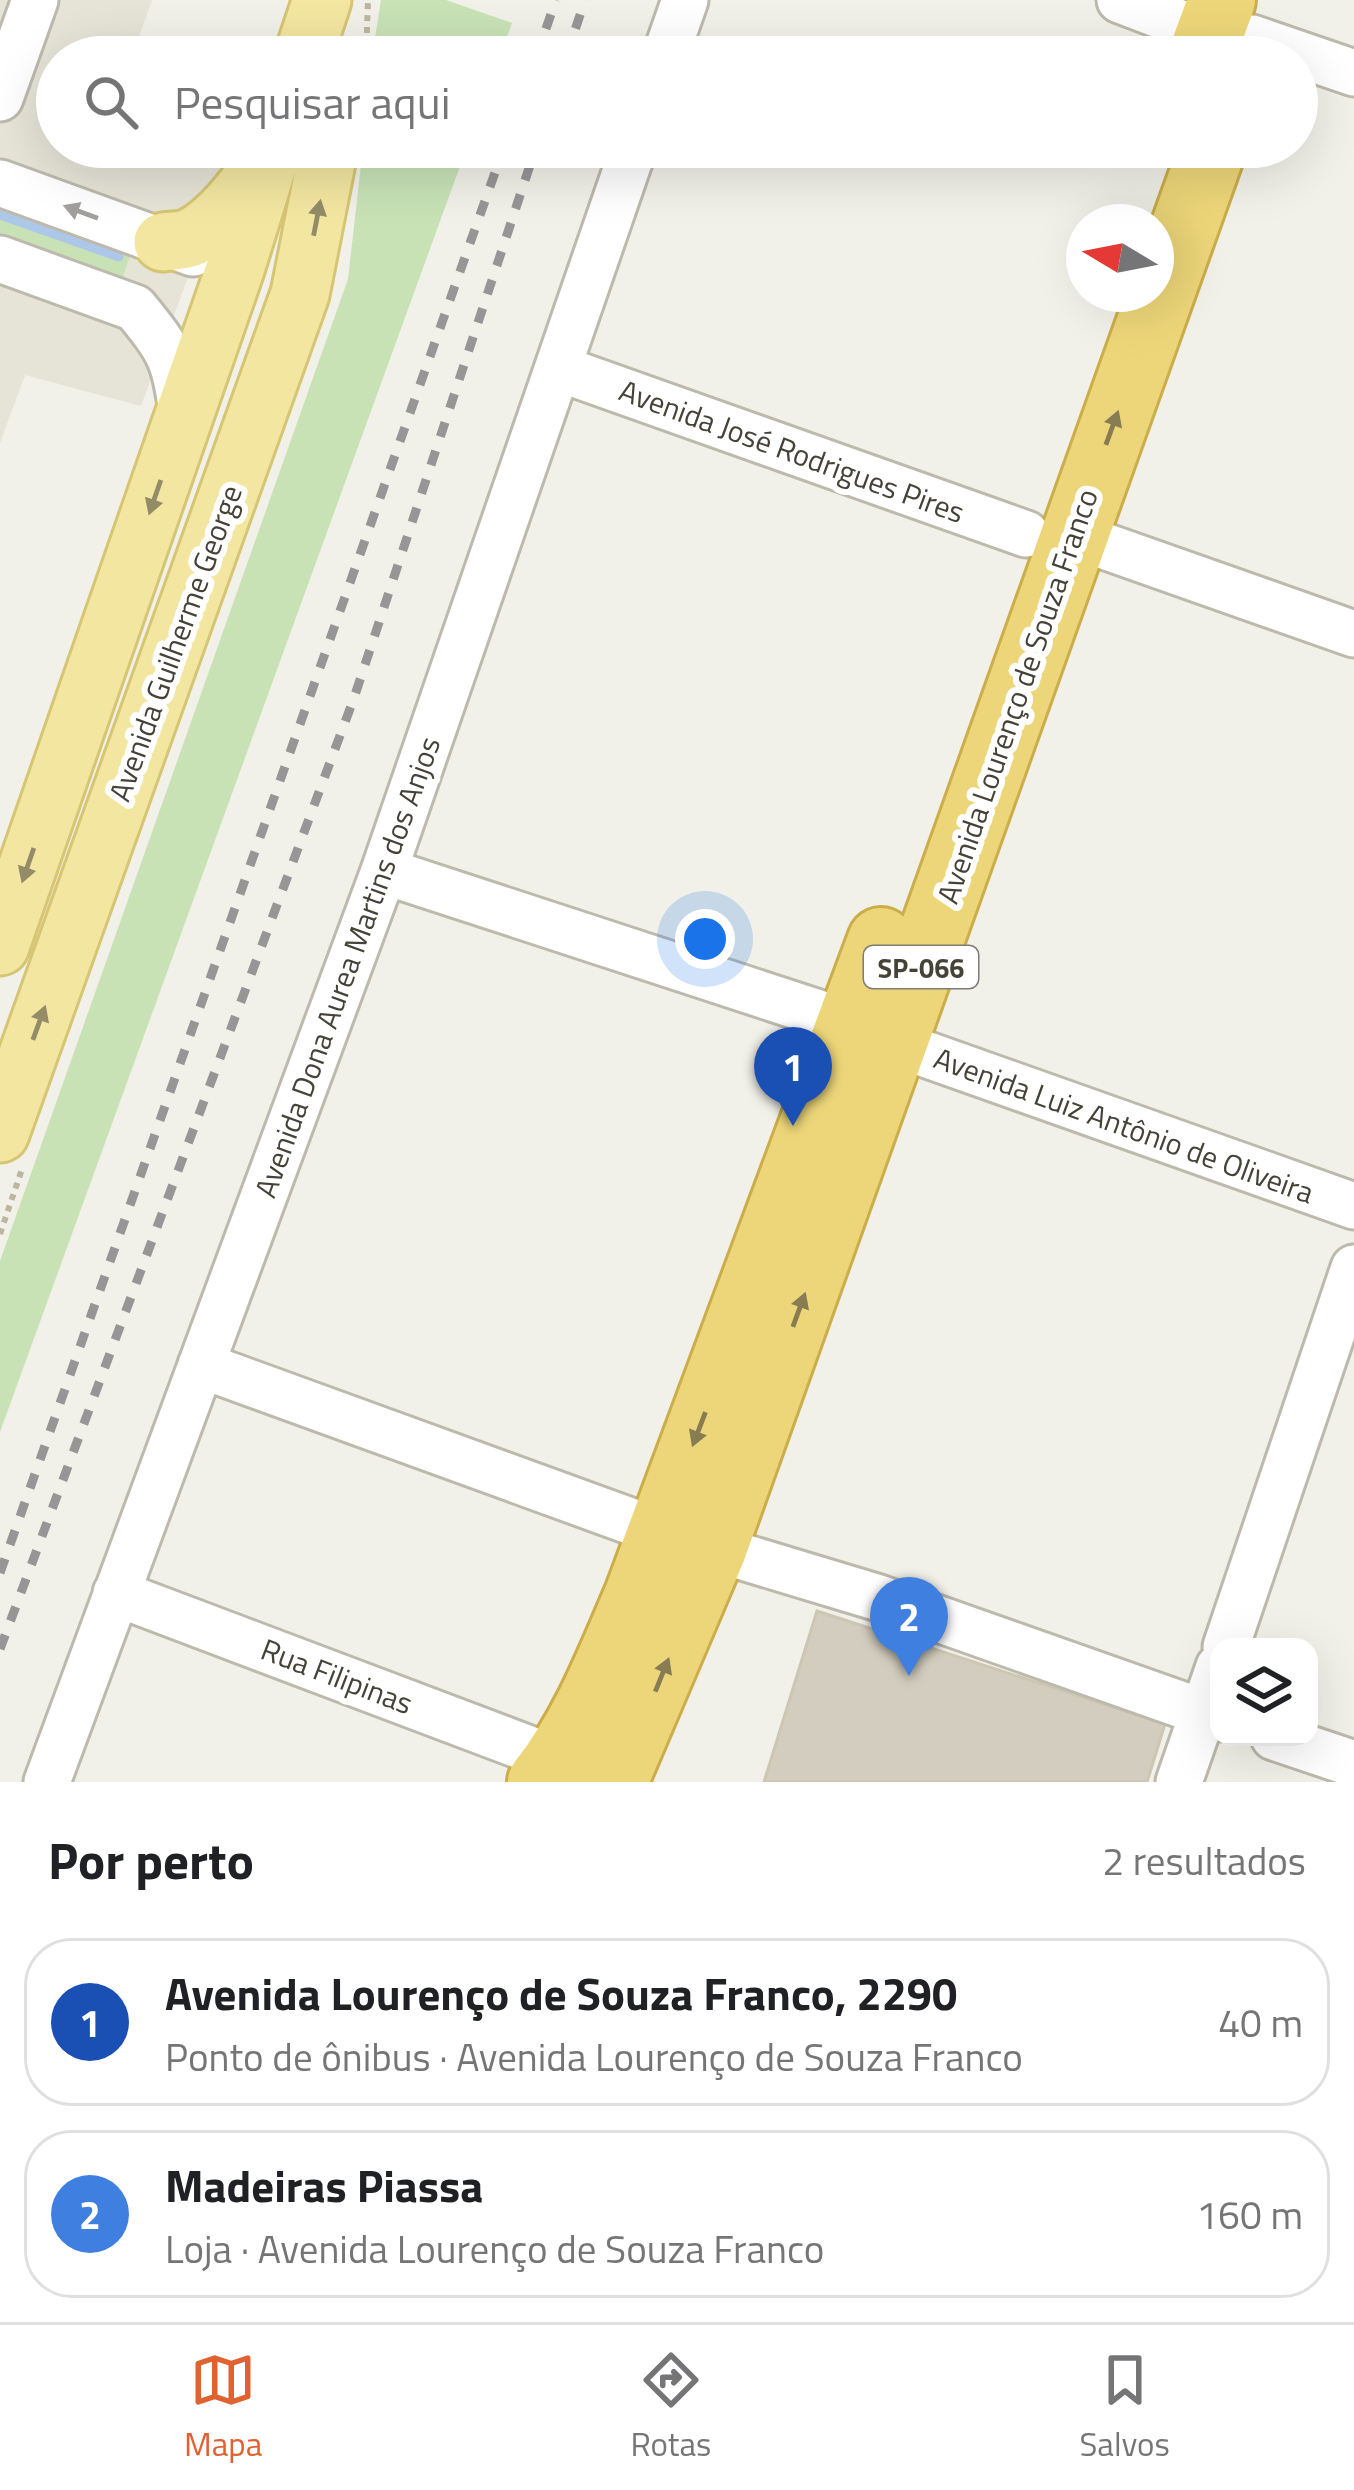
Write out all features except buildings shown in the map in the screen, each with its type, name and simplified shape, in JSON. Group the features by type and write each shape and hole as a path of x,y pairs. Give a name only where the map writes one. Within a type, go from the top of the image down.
{"highway":[{"path":"1147,204 1160,168"},
{"name":"Avenida Lourenço de Souza Franco","path":"571,1775 687,1541 1050,535 1204,168"},
{"name":"Avenida Lourenço de Souza Franco","path":"1050,535 1109,312"}],"main road":[{"path":"310,36 322,0"},
{"path":"348,36 357,0"},
{"path":"163,242 190,238 208,225 259,168"},
{"path":"0,946 236,268 266,168"},
{"name":"Avenida Guilherme George","path":"0,1133 300,294 324,168"},
{"path":"236,268 272,280 280,301 248,438"}],"street":[{"path":"0,98 35,0"},
{"path":"672,36 685,0"},
{"path":"1120,0 1232,31"},
{"path":"1318,61 1354,73"},
{"name":"Avenida Dona Aurea Martins dos Anjos","path":"47,1782 384,871 627,168"},
{"path":"0,183 236,268"},
{"path":"136,308 163,273 163,242"},
{"path":"0,260 136,308 167,346 183,417"},
{"name":"Avenida José Rodrigues Pires","path":"558,368 1354,634"},
{"name":"Avenida Luiz Antônio de Oliveira","path":"384,871 873,1034 1354,1207"},
{"path":"1229,1638 1354,1268"},
{"path":"201,1365 687,1541 879,1598 1210,1716"},
{"name":"Rua Filipinas","path":"116,1593 571,1775"},
{"path":"1179,1782 1210,1718"},
{"path":"1300,1746 1354,1765"}],"path":[{"path":"366,36 368,0"}],"shaded area":[{"path":"0,0 152,0 139,36 36,36 36,168 228,168 141,406 25,375 0,443"}],"green space":[{"path":"381,0 446,0 512,23 507,36 375,36"},
{"path":"361,168 459,168 0,1432 0,1261 348,279"},
{"path":"0,196 134,243 119,290 0,247"}],"waterway":[{"path":"0,215 119,257"}],"railway":[{"path":"543,36 556,0"},
{"path":"573,36 585,0"},
{"path":"0,1573 497,168"},
{"path":"0,1649 354,698 529,168"}],"place":[{"name":"Avenida Lourenço de Souza Franco, 2290","path":"793,1126"},
{"name":"Madeiras Piassa","path":"909,1676"}]}
